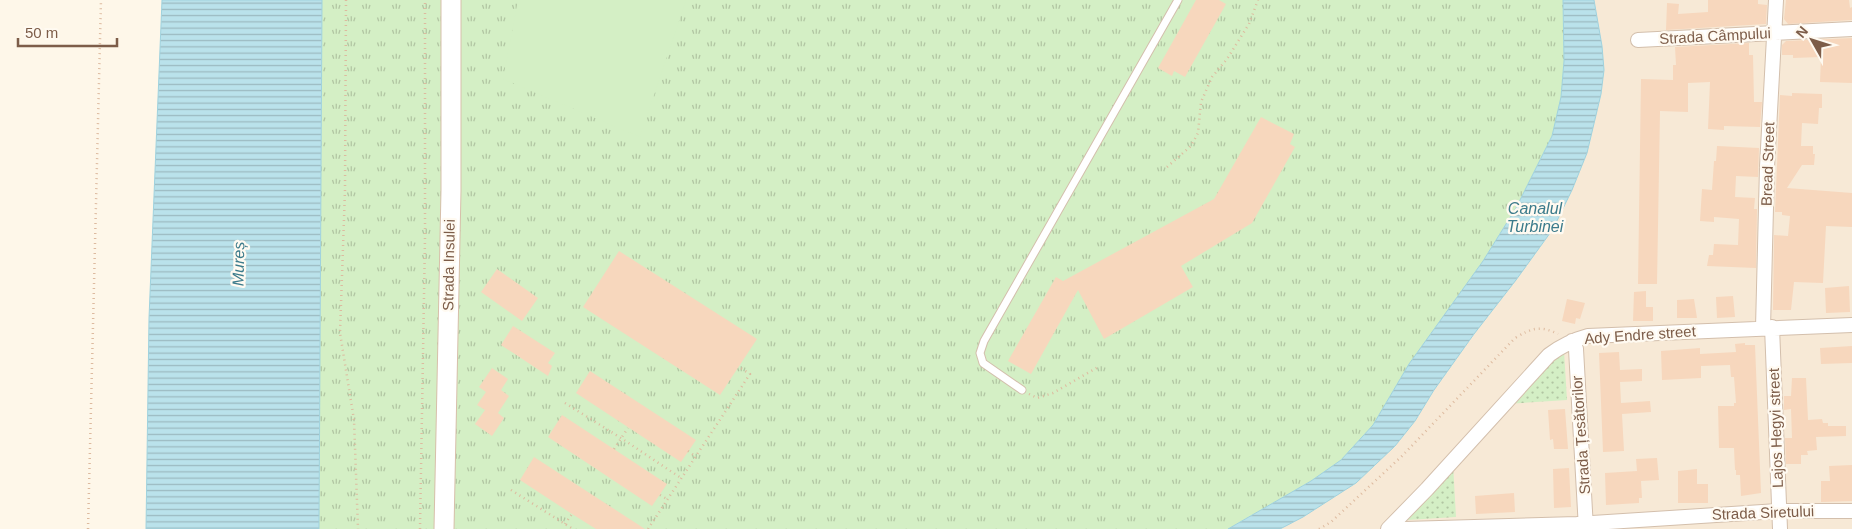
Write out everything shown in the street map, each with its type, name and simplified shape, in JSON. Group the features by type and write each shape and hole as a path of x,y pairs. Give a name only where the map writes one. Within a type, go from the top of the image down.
{"street":[{"name":"Strada Insulei","path":"444,529 451,190 451,0"},
{"name":"Bread Street","path":"1767,327 1768,167 1776,0"},
{"name":"Strada Câmpului","path":"1638,40 1852,29"},
{"name":"Ady Endre street","path":"1397,528 1548,355 1572,341 1588,336 1767,327 1852,325"},
{"name":"Lajos Hegyi street","path":"1767,327 1780,529"},
{"name":"Strada Țesătorilor","path":"1572,341 1576,349 1586,526"},
{"name":"Strada Siretului","path":"1397,528 1586,526 1778,510 1850,515"}],"lane":[{"path":"1022,390 983,363 980,353 984,341 1178,0"}],"path":[{"path":"88,529 101,0"},
{"path":"346,0 345,190 340,333 354,420 358,529"},
{"path":"420,529 425,0"},
{"path":"1167,167 1191,146 1198,133 1200,102 1212,77 1227,59 1249,24 1258,0"},
{"path":"1319,529 1331,522 1402,456 1515,338 1529,330 1546,328 1572,341"},
{"path":"1022,390 1037,398 1053,393 1100,366"},
{"path":"648,529 750,374 739,367"},
{"path":"565,403 681,478"},
{"path":"614,449 628,428"},
{"path":"688,451 695,456"},
{"path":"512,490 573,529"},
{"path":"660,495 667,499"},
{"path":"566,524 572,514"}],"shaded area":[{"path":"1563,0 1852,0 1852,529 1228,529 1311,481 1341,460 1373,425 1422,344 1483,261 1516,208 1552,136 1565,19"}],"green space":[{"path":"322,0 1563,0 1564,61 1561,97 1552,136 1516,208 1483,261 1409,364 1373,425 1341,460 1311,481 1228,529 319,529"},
{"path":"518,0 686,0 640,137 503,79"},
{"path":"1564,351 1567,400 1506,404 1532,374"},
{"path":"1453,464 1456,517 1407,520 1407,516"}],"water":[{"name":"Mureș","path":"162,0 322,0 319,529 146,529 149,318"},
{"name":"Canalul Turbinei","path":"1563,0 1594,0 1604,70 1601,94 1587,153 1553,229 1474,334 1434,390 1415,421 1395,446 1356,483 1303,517 1280,529 1228,529 1311,481 1341,460 1373,425 1409,364 1483,261 1516,208 1552,136 1561,97 1564,61"}],"building":[{"path":"1196,0 1219,0 1226,4 1185,77 1174,71 1172,76 1158,68"},
{"path":"1708,0 1758,0 1758,4 1767,5 1766,24 1666,30 1667,3 1679,4 1678,14 1708,12"},
{"path":"1786,0 1849,0 1850,8 1852,7 1852,20 1788,24 1784,19"},
{"path":"1852,38 1852,83 1820,82 1821,57 1793,58 1793,55 1782,55 1782,45 1786,41"},
{"path":"1749,43 1749,55 1753,55 1754,102 1762,102 1760,127 1724,126 1724,130 1708,129 1710,82 1688,83 1688,112 1660,111 1657,284 1638,284 1641,79 1673,80 1673,65 1676,65 1675,47"},
{"path":"1792,93 1822,94 1822,108 1819,108 1818,124 1802,123 1801,146 1813,146 1813,154 1815,154 1814,165 1802,165 1787,188 1852,193 1852,227 1826,226 1823,283 1794,282 1791,310 1773,310 1774,235 1788,236 1790,216 1782,215 1782,212 1775,212 1780,95 1792,96"},
{"path":"1261,117 1294,134 1290,144 1295,147 1252,223 1181,266 1193,287 1104,339 1078,290 1031,374 1008,361 1056,277 1063,281 1214,199"},
{"path":"1717,146 1759,148 1758,177 1736,176 1735,197 1755,198 1754,209 1757,209 1756,268 1707,266 1709,255 1713,255 1714,244 1738,245 1739,219 1714,217 1714,222 1700,221 1702,189 1712,190"},
{"path":"619,251 757,339 720,395 583,307"},
{"path":"497,269 538,298 522,321 481,292"},
{"path":"1849,286 1850,312 1826,313 1825,288"},
{"path":"1646,291 1646,307 1653,307 1653,321 1633,321 1634,292"},
{"path":"1733,296 1735,317 1717,318 1716,297"},
{"path":"1567,299 1585,303 1580,319 1576,318 1575,324 1562,321"},
{"path":"1694,299 1697,318 1677,318 1677,300"},
{"path":"513,326 555,353 548,363 552,366 548,376 501,345"},
{"path":"1745,343 1745,345 1755,345 1761,493 1741,496 1740,475 1736,475 1735,470 1734,448 1719,448 1718,406 1734,406 1734,403 1736,403 1734,377 1731,377 1730,365 1701,366 1701,378 1662,380 1661,351 1700,348 1700,354 1736,352 1735,344"},
{"path":"1852,346 1852,363 1821,364 1820,348"},
{"path":"1619,352 1620,370 1642,369 1642,381 1620,382 1621,403 1650,401 1651,412 1622,414 1624,451 1603,452 1599,353"},
{"path":"492,368 508,379 501,390 509,396 498,413 504,418 492,436 475,424 485,410 477,405 486,392 479,387"},
{"path":"590,371 696,440 681,462 576,393"},
{"path":"1792,378 1806,378 1808,420 1822,419 1823,423 1828,423 1828,426 1846,426 1846,436 1816,437 1817,450 1807,451 1808,455 1801,455 1801,464 1786,464 1785,438 1792,438 1791,409 1784,410 1784,396 1791,396"},
{"path":"1565,409 1568,449 1554,449 1553,439 1550,440 1548,410"},
{"path":"562,415 667,484 652,506 548,437"},
{"path":"534,457 645,529 596,529 572,514 520,480"},
{"path":"1657,458 1659,480 1641,481 1642,498 1639,498 1639,503 1606,505 1605,473 1637,471 1636,459"},
{"path":"1852,465 1852,501 1821,502 1821,481 1830,481 1829,466"},
{"path":"1569,468 1571,507 1554,508 1553,469"},
{"path":"1697,469 1697,484 1708,484 1708,503 1678,503 1678,471"},
{"path":"1514,493 1515,512 1476,514 1475,496"}]}
